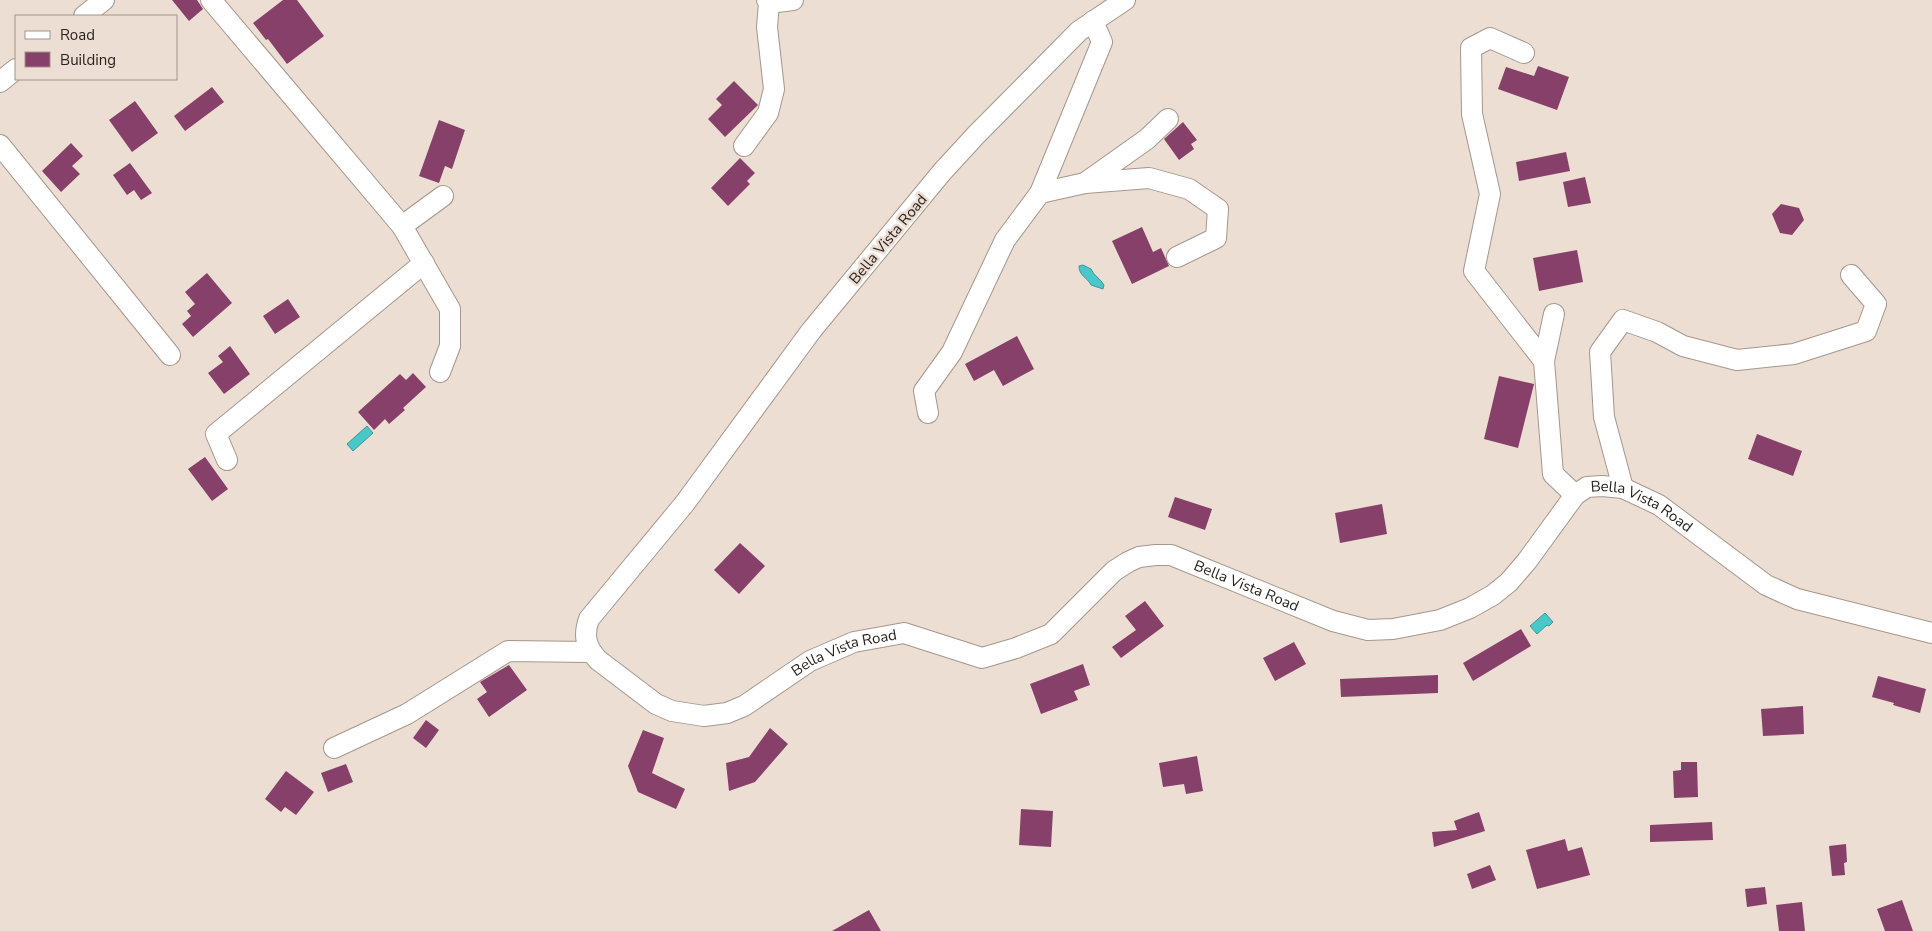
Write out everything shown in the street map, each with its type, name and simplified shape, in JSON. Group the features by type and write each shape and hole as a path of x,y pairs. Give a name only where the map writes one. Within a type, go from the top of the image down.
{"street":[{"path":"85,15 104,0"},
{"path":"211,0 402,226 450,309 450,346 440,372"},
{"path":"744,146 768,113 774,89 766,27 768,2 793,0"},
{"name":"Bella Vista Road","path":"1124,0 1079,31 965,147 812,331 685,503 588,619 585,630 586,641 590,652 598,660 656,704 672,711 704,716 727,713 744,706 810,661 854,642 904,633 982,658 1016,648 1051,634 1114,571 1139,557 1156,555 1171,555 1332,621 1368,630 1393,629 1440,620 1470,608 1493,595 1509,582 1527,561 1575,495 1587,486 1623,488 1659,505 1742,568 1766,585 1782,593 1798,599 1932,633"},
{"path":"928,413 924,391 952,352 1005,240 1040,193 1102,42 1093,21"},
{"path":"1524,53 1490,38 1471,48 1472,114 1490,194 1474,271 1544,362"},
{"path":"0,82 15,71"},
{"path":"1085,183 1148,139 1168,119"},
{"path":"0,145 170,355"},
{"path":"1040,193 1085,183 1149,178 1189,189 1218,209 1216,238 1177,257"},
{"path":"402,226 443,196"},
{"path":"227,460 216,434 424,263"},
{"path":"1623,488 1604,417 1600,352 1623,320 1657,332 1683,346 1737,360 1794,354 1866,331 1876,304 1851,275"},
{"path":"1554,314 1544,362 1553,474 1575,495"},
{"path":"334,748 408,714 508,651 590,652"}],"water":[{"path":"1083,265 1091,269 1101,281 1104,285 1103,289 1091,285 1079,269 1079,266"},
{"path":"367,426 373,433 353,451 347,444"},
{"path":"1545,613 1553,622 1537,634 1530,626"}],"building":[{"path":"172,0 197,0 203,9 189,21"},
{"path":"283,0 297,0 324,36 287,64 253,23"},
{"path":"1538,66 1569,77 1557,110 1498,89 1506,67 1534,76"},
{"path":"734,81 758,105 725,137 708,119 722,105 716,99"},
{"path":"212,87 224,102 185,131 174,116"},
{"path":"135,101 158,133 132,152 109,120"},
{"path":"439,120 465,130 452,169 445,166 439,183 419,176"},
{"path":"1183,122 1197,140 1191,144 1194,149 1179,160 1164,139"},
{"path":"71,143 83,156 72,166 80,174 61,192 42,171"},
{"path":"1566,152 1570,171 1519,181 1516,162"},
{"path":"740,158 755,173 747,181 750,184 728,206 711,188"},
{"path":"130,163 152,193 141,200 134,190 127,195 113,175"},
{"path":"1585,177 1591,203 1568,207 1563,182"},
{"path":"1781,204 1799,208 1804,220 1792,235 1780,233 1772,214"},
{"path":"1142,227 1153,252 1161,248 1169,266 1132,284 1112,241"},
{"path":"1577,250 1583,282 1539,291 1533,258"},
{"path":"207,273 232,303 193,337 182,324 191,316 187,311 195,304 185,292"},
{"path":"288,299 300,317 275,334 263,316"},
{"path":"1017,336 1034,369 1003,386 994,370 974,381 965,364"},
{"path":"230,346 250,374 224,394 208,373 223,362 218,356"},
{"path":"413,373 426,387 389,424 385,419 374,430 358,412 400,374 406,380"},
{"path":"1499,376 1534,384 1518,448 1484,439"},
{"path":"1757,434 1802,451 1793,476 1748,459"},
{"path":"205,457 228,489 212,501 188,469"},
{"path":"1175,497 1212,509 1205,530 1168,517"},
{"path":"1382,504 1387,534 1340,543 1335,513"},
{"path":"740,543 765,566 739,594 714,570"},
{"path":"1145,601 1164,626 1121,658 1112,647 1136,630 1125,616"},
{"path":"1521,629 1531,646 1473,681 1463,663"},
{"path":"1294,642 1306,664 1275,681 1263,658"},
{"path":"1083,664 1090,685 1074,691 1078,700 1041,714 1030,684"},
{"path":"509,665 527,690 489,717 477,699 487,692 480,682"},
{"path":"1438,675 1438,693 1341,697 1340,679"},
{"path":"1878,676 1926,689 1920,713 1872,697"},
{"path":"1803,706 1804,734 1763,736 1761,709"},
{"path":"426,720 439,730 426,748 413,738"},
{"path":"770,728 788,744 755,782 729,791 726,763 749,757"},
{"path":"643,730 664,738 652,773 685,789 676,809 638,792 628,766"},
{"path":"1197,756 1203,791 1186,794 1184,784 1163,787 1159,763"},
{"path":"1681,762 1697,762 1698,797 1674,798 1673,771 1681,770"},
{"path":"346,764 353,782 328,792 321,773"},
{"path":"286,771 314,792 296,815 285,807 281,812 265,799"},
{"path":"1021,809 1053,811 1051,847 1019,845"},
{"path":"1479,812 1485,831 1434,847 1432,832 1457,830 1454,821"},
{"path":"1712,822 1713,840 1650,842 1650,825"},
{"path":"1565,839 1568,851 1582,847 1590,875 1537,889 1526,850"},
{"path":"1846,844 1847,862 1844,863 1845,875 1832,876 1829,846"},
{"path":"1490,865 1496,880 1472,889 1467,874"},
{"path":"1765,887 1767,904 1747,907 1745,889"},
{"path":"1902,900 1913,931 1885,931 1877,909"},
{"path":"1802,902 1805,931 1779,931 1776,905"},
{"path":"869,910 881,931 832,931"}]}
